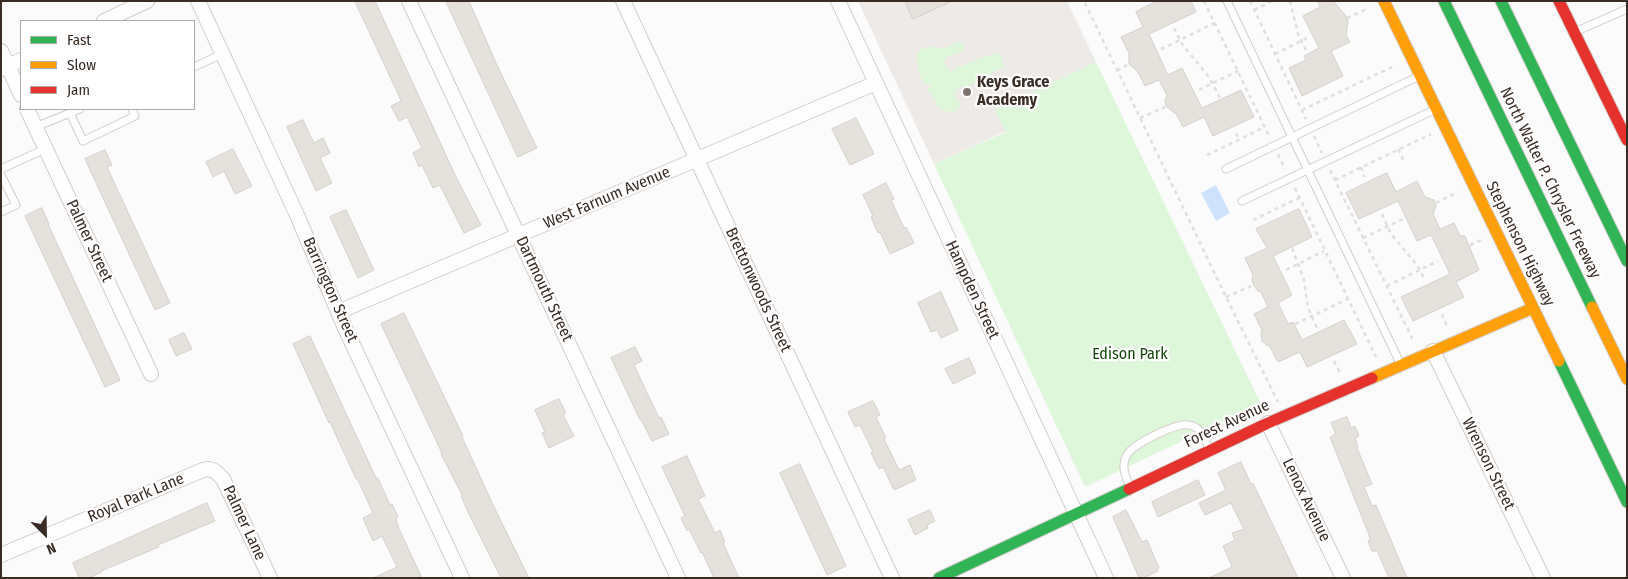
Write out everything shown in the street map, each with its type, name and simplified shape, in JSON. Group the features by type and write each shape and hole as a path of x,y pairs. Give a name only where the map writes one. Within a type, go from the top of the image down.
{"main road":[{"name":"Stephenson Highway","path":"1384,1 1627,502"},
{"name":"North Walter P. Chrysler Freeway","path":"1444,1 1627,379"},
{"path":"1501,1 1627,261"},
{"path":"1559,1 1627,140"},
{"path":"1435,9 1479,73"},
{"name":"Forest Avenue","path":"938,578 1268,423 1533,308"}],"street":[{"path":"106,20 147,1"},
{"name":"Barrington Street","path":"198,1 297,215 338,312 462,578"},
{"name":"Dartmouth Street","path":"409,1 678,578"},
{"name":"Brettonwoods Street","path":"623,1 892,578"},
{"name":"Hampden Street","path":"838,1 1106,578"},
{"path":"1,51 5,67 20,93"},
{"path":"5,67 20,60"},
{"name":"West Farnum Avenue","path":"338,312 876,83"},
{"name":"Palmer Street","path":"27,110 151,374"},
{"name":"Wrenson Street","path":"1433,351 1543,578"},
{"name":"Lenox Avenue","path":"1268,423 1344,578"},
{"name":"Royal Park Lane","path":"1,555 202,470 209,469 215,471"},
{"name":"Palmer Lane","path":"215,471 228,487 270,578"}],"lane":[{"path":"1227,1 1294,137 1401,365"},
{"path":"1574,33 1627,9"},
{"path":"195,67 222,54"},
{"path":"1226,169 1420,76"},
{"path":"1242,201 1436,109"},
{"path":"35,127 78,110"},
{"path":"70,113 83,141 135,116 132,110"},
{"path":"1,169 45,149"},
{"path":"1,175 16,205 1,212"},
{"path":"1130,488 1123,465 1130,451 1162,432 1191,424 1204,434 1209,450"}],"path":[{"path":"1204,1 1271,140"},
{"path":"1250,1 1308,123"},
{"path":"1254,10 1272,1"},
{"path":"1290,1 1294,22 1308,54"},
{"path":"1085,3 1280,408"},
{"path":"1347,18 1370,8"},
{"path":"1161,49 1215,23"},
{"path":"1174,28 1180,40 1212,83 1220,98"},
{"path":"1275,54 1307,38"},
{"path":"1302,110 1397,64"},
{"path":"1117,71 1127,65"},
{"path":"1199,90 1238,71"},
{"path":"1324,93 1326,97"},
{"path":"1140,118 1165,107"},
{"path":"1207,155 1265,127"},
{"path":"1236,133 1239,140"},
{"path":"1313,134 1324,156"},
{"path":"1335,180 1431,134"},
{"path":"1398,149 1405,163"},
{"path":"1277,152 1287,173"},
{"path":"1329,167 1414,342"},
{"path":"1361,167 1364,177"},
{"path":"1293,184 1376,357"},
{"path":"1436,203 1458,192"},
{"path":"1253,220 1299,198"},
{"path":"1273,210 1275,214"},
{"path":"1382,214 1391,234 1420,270 1425,280"},
{"path":"1364,238 1405,218"},
{"path":"1470,245 1481,240"},
{"path":"1292,248 1304,280 1308,308 1317,328"},
{"path":"1286,270 1324,251"},
{"path":"1387,286 1438,261"},
{"path":"1226,298 1251,286"},
{"path":"1295,324 1348,299"},
{"path":"1442,314 1447,327"},
{"path":"1334,361 1340,373"}],"shaded area":[{"name":"Keys Grace Academy","path":"858,1 1067,1 1096,62 996,110 1006,131 934,164"}],"green space":[{"path":"958,42 963,43 964,50 948,56 944,61 950,73 956,68 998,52 1002,57 1004,68 994,71 982,80 955,90 955,96 961,105 956,111 948,112 937,106 935,99 926,89 930,88 930,84 924,85 918,68 917,56 923,48 944,48"},
{"name":"Edison Park","path":"1096,62 1261,404 1085,487 934,164 1006,132 995,110"}],"water":[{"path":"1216,185 1230,213 1216,221 1201,193"}],"building":[{"path":"355,1 375,1 456,177 481,225 464,233 440,185 433,188 422,165 419,167 413,153 422,148 407,117 399,121 391,106 401,101"},
{"path":"446,1 469,1 496,63 537,148 518,157"},
{"path":"905,1 952,1 913,19"},
{"path":"1157,1 1191,1 1196,12 1149,34 1168,75 1182,68 1202,108 1241,90 1254,117 1213,136 1204,117 1183,127 1177,115 1166,106 1167,95 1159,80 1145,86 1138,72 1129,64 1129,53 1121,37 1143,27 1136,12"},
{"path":"1318,1 1333,1 1346,16 1348,21 1346,35 1350,42 1331,51 1343,76 1302,96 1289,68 1306,60 1304,56 1319,48 1303,16 1320,7"},
{"path":"856,118 874,154 850,165 832,129"},
{"path":"303,120 314,143 323,138 330,153 320,158 332,183 316,191 287,127"},
{"path":"233,149 252,186 235,194 224,171 213,177 206,162"},
{"path":"105,150 112,165 107,167 170,303 155,310 85,159"},
{"path":"1387,173 1396,192 1417,181 1425,197 1434,200 1436,206 1433,214 1440,229 1454,223 1460,236 1465,236 1479,270 1456,282 1464,297 1413,321 1401,297 1450,274 1431,235 1417,241 1398,201 1359,219 1346,193"},
{"path":"886,183 894,199 891,200 904,228 906,227 914,243 890,254 880,232 878,233 871,217 873,216 863,195"},
{"path":"42,208 120,380 105,387 25,216"},
{"path":"1299,209 1312,237 1273,256 1292,295 1278,303 1288,324 1293,322 1302,340 1344,320 1357,344 1307,367 1300,352 1278,362 1270,347 1262,341 1262,330 1254,314 1268,307 1261,292 1254,286 1253,275 1245,258 1267,248 1256,229"},
{"path":"346,210 374,270 358,278 330,217"},
{"path":"941,292 958,330 941,338 937,330 931,332 918,303"},
{"path":"404,313 529,578 501,578 468,512 462,495 381,324"},
{"path":"184,333 192,349 176,356 169,340"},
{"path":"310,336 376,478 378,478 390,505 392,504 398,517 396,519 399,529 422,578 373,578 397,567 382,536 373,541 363,518 373,513 293,344"},
{"path":"635,347 642,361 634,365 659,418 661,417 669,434 652,441 611,358"},
{"path":"969,358 976,373 953,384 945,369"},
{"path":"559,399 566,413 563,415 574,436 549,448 542,433 545,432 535,410"},
{"path":"873,401 880,415 876,417 886,438 884,439 899,470 910,465 916,480 894,490 883,467 879,469 860,425 855,427 848,412"},
{"path":"1347,417 1351,428 1355,426 1359,436 1355,438 1357,448 1372,484 1364,487 1372,506 1376,505 1407,578 1389,578 1377,551 1372,551 1368,541 1370,540 1369,535 1330,437 1336,434 1331,423"},
{"path":"687,456 705,496 698,499 715,533 720,530 725,542 723,543 739,578 714,578 702,552 689,529 687,531 681,518 685,516 662,467"},
{"path":"1241,462 1251,484 1253,483 1298,578 1209,578 1232,567 1223,546 1235,540 1232,533 1244,529 1231,503 1205,515 1199,503 1226,490 1218,473"},
{"path":"800,464 846,566 827,575 780,473"},
{"path":"1198,480 1205,495 1158,517 1152,502"},
{"path":"207,503 215,521 158,545 159,547 101,571 89,578 79,578 73,563"},
{"path":"930,510 935,521 927,525 928,528 915,535 908,520"},
{"path":"1126,510 1142,542 1147,540 1159,568 1157,569 1158,571 1144,578 1139,578 1113,517"}],"traffic: fast":[{"path":"1444,1 1592,307"},
{"path":"1501,1 1627,261"},
{"path":"1559,361 1627,502"},
{"path":"939,578 1129,489"}],"traffic: slow":[{"path":"1384,1 1559,361"},
{"path":"1592,307 1627,379"},
{"path":"1372,378 1533,308"}],"traffic: jam":[{"path":"1559,1 1627,140"},
{"path":"1129,489 1268,423 1372,378"}],"place":[{"name":"Keys Grace Academy","path":"967,92"}]}
